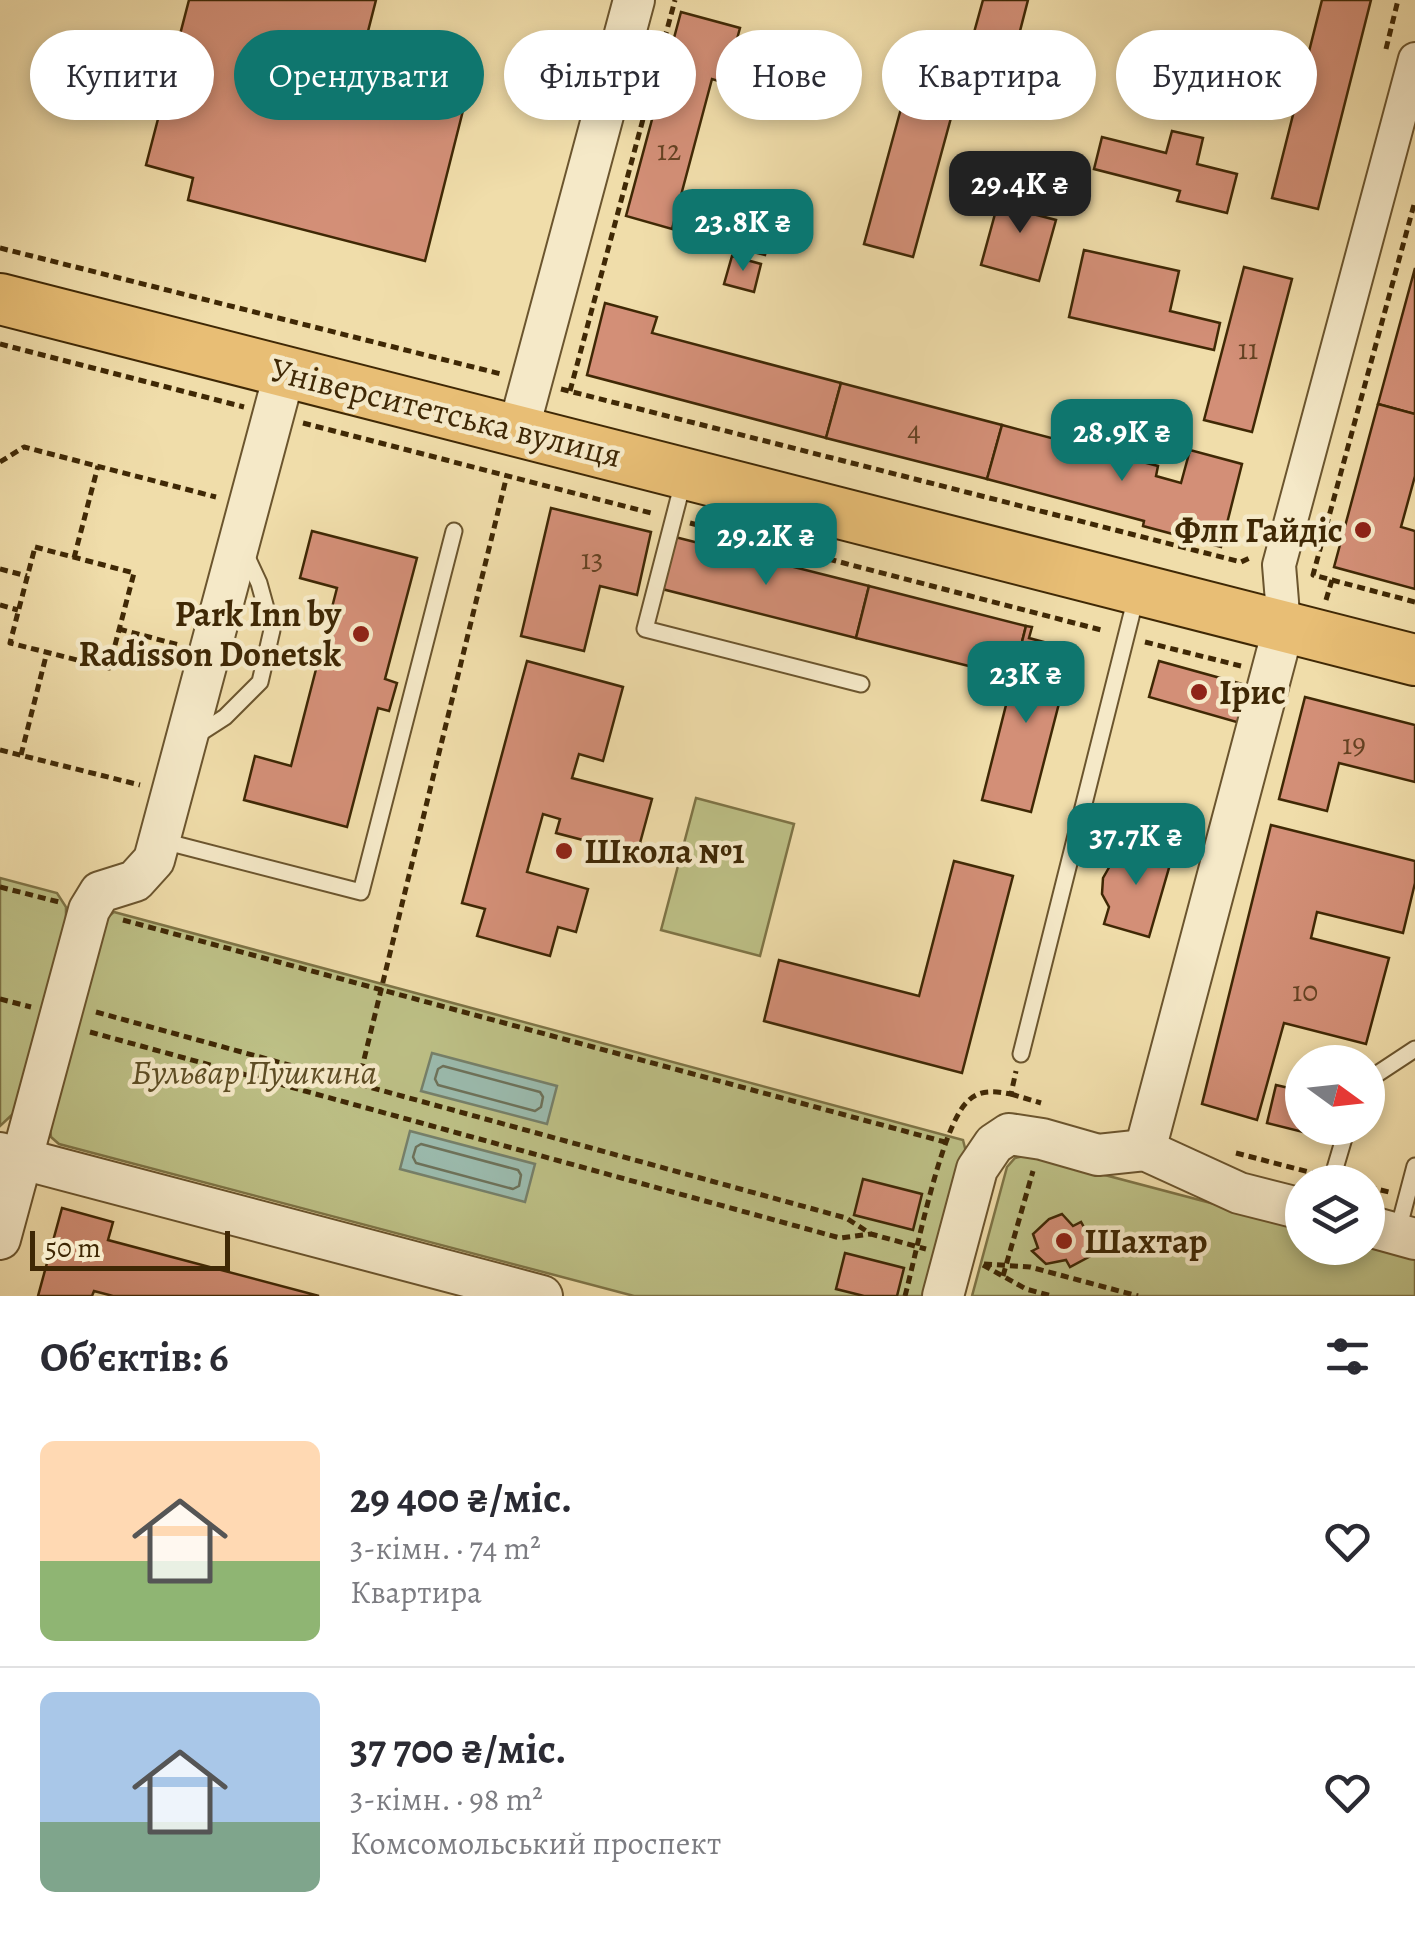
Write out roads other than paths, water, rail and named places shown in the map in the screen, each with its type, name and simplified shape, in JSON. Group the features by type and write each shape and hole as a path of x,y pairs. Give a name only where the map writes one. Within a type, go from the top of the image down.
{"main road":[{"name":"Університетська вулиця","path":"0,299 1415,660"}],"street":[{"path":"518,431 634,0"},
{"path":"1146,1150 1284,626 1280,564 1399,58"},
{"path":"0,1239 11,1155 62,1015 89,910 100,892 134,881 154,860 285,371"},
{"path":"943,1296 936,1251 977,1169 994,1144 1008,1134 1098,1155 1146,1150 1239,1193 1285,1205"},
{"path":"11,1155 542,1296"}],"lane":[{"path":"685,474 645,629 861,684"},
{"path":"186,742 225,717 260,682 272,630 244,523"},
{"path":"159,840 361,892 454,531"},
{"path":"1021,1054 1138,589"},
{"path":"1385,1068 1415,1048"},
{"path":"1393,1233 1415,1166"}],"water":[{"path":"432,1053 557,1086 547,1124 421,1091"},
{"path":"410,1131 535,1164 525,1202 400,1169"}],"place":[{"name":"Флп Гайдіс","path":"1363,530"},
{"name":"Park Inn by Radisson Donetsk","path":"361,634"},
{"name":"Ірис","path":"1199,692"},
{"name":"Школа №1","path":"564,851"},
{"name":"Шахтар","path":"1064,1241"}],"park label":[{"name":"Бульвар Пушкина","path":"254,1072"}]}
